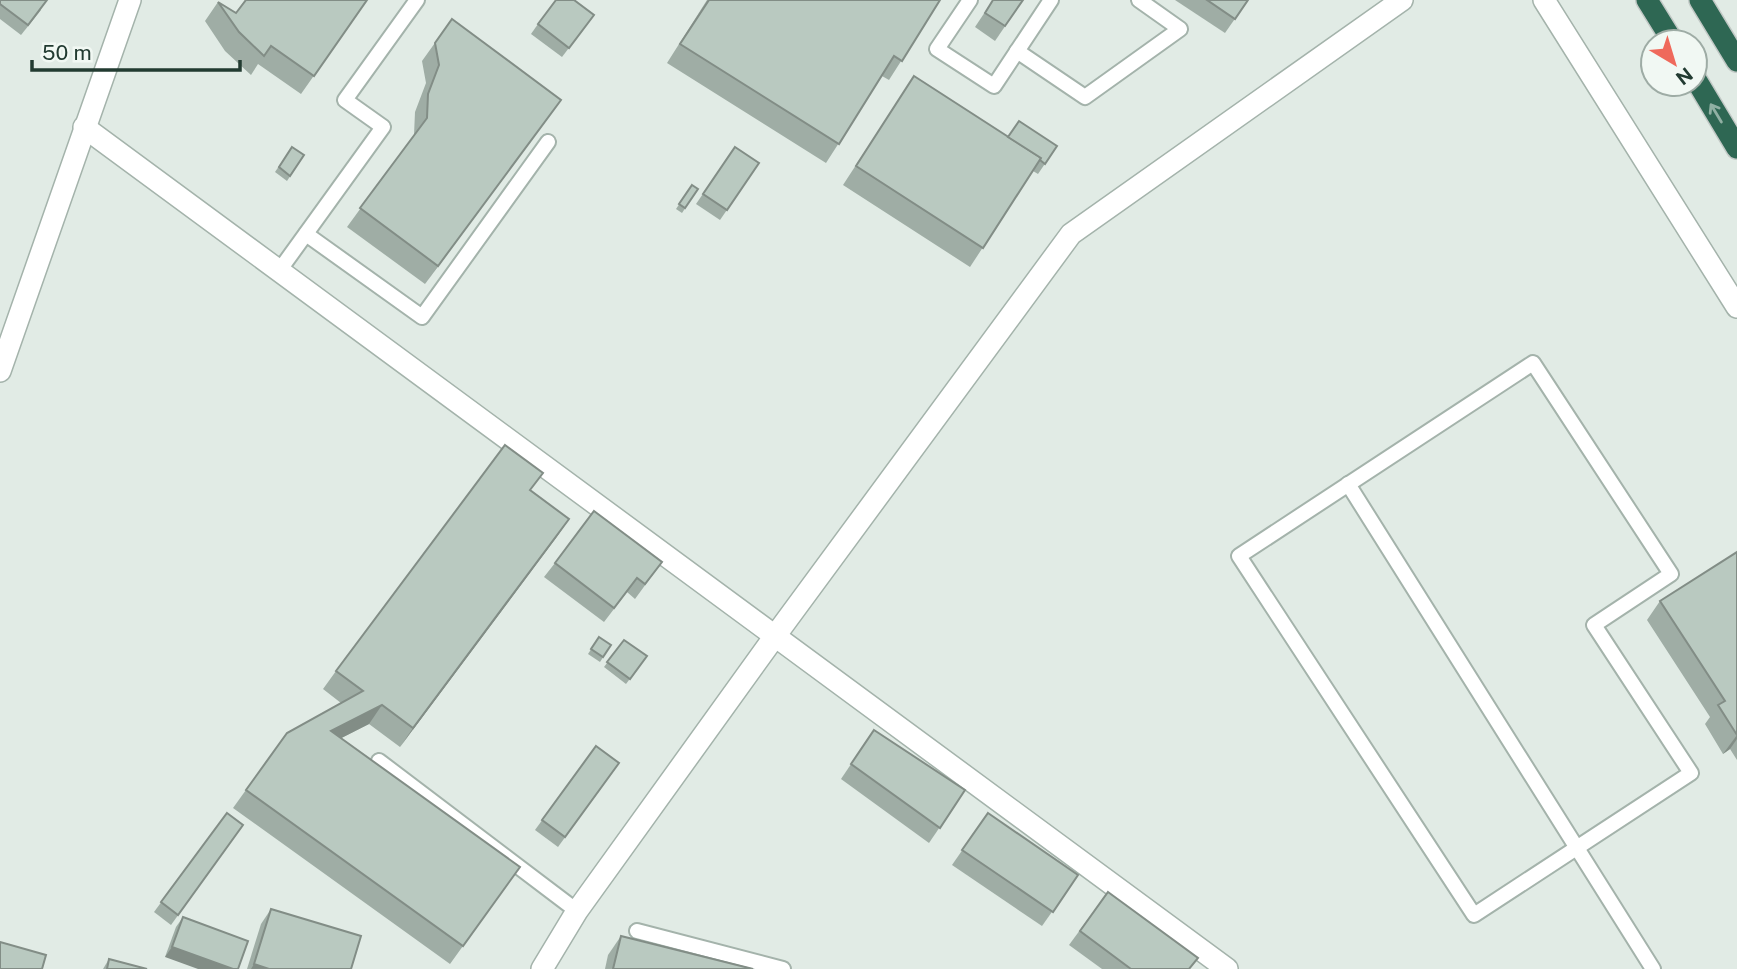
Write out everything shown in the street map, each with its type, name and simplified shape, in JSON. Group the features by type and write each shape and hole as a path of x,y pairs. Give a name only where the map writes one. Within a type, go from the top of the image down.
{"highway":[{"path":"1647,0 1664,28"},
{"path":"1700,0 1737,61"},
{"path":"1707,98 1737,148"}],"street":[{"path":"0,371 130,0"},
{"path":"1544,0 1737,307"},
{"path":"542,969 577,911 775,636 1071,234 1390,4"},
{"path":"84,127 1227,969"}],"lane":[{"path":"279,271 383,127 345,100 417,0"},
{"path":"970,0 937,49 994,86 1051,0"},
{"path":"1017,51 1085,97 1180,29 1139,0"},
{"path":"306,234 422,317 548,142"},
{"path":"1533,363 1671,574 1594,625 1691,773 1576,848 1474,915 1239,556 1533,363"},
{"path":"1348,484 1653,969"},
{"path":"379,761 577,911"},
{"path":"637,931 783,969"}],"building":[{"path":"0,0 47,0 28,25 0,4"},
{"path":"246,0 367,0 314,76 271,46 264,56 239,32 218,2 236,13"},
{"path":"556,0 574,0 594,15 569,48 538,24"},
{"path":"709,0 940,0 902,61 894,56 839,144 680,44"},
{"path":"993,0 1023,0 1005,26 985,13"},
{"path":"1207,0 1248,0 1235,19"},
{"path":"452,19 561,100 438,266 360,208 427,118 428,94 439,65 435,43"},
{"path":"914,76 1041,158 983,248 856,166"},
{"path":"1019,121 1057,146 1045,164 1041,158 1008,137"},
{"path":"292,147 304,155 290,176 279,167"},
{"path":"735,147 759,163 727,210 703,194"},
{"path":"692,185 698,189 685,208 679,204"},
{"path":"505,445 543,473 530,490 569,519 413,728 382,705 331,731 520,867 463,946 246,790 287,733 363,691 336,671"},
{"path":"594,511 662,562 645,584 637,578 614,608 555,563"},
{"path":"1737,552 1737,735 1718,705 1725,701 1660,601"},
{"path":"599,637 611,645 603,657 591,649"},
{"path":"624,640 647,656 630,679 607,662"},
{"path":"874,730 965,790 940,828 851,764"},
{"path":"596,746 619,763 565,837 542,820"},
{"path":"227,813 243,825 178,915 161,902"},
{"path":"988,813 1078,875 1053,912 962,850"},
{"path":"1108,892 1198,958 1189,969 1131,969 1080,931"},
{"path":"271,909 361,936 351,969 269,969 254,964"},
{"path":"183,917 248,941 238,969 172,947"},
{"path":"621,936 753,969 613,969"},
{"path":"0,942 46,955 42,969 0,969"},
{"path":"109,959 147,969 107,969"}]}
